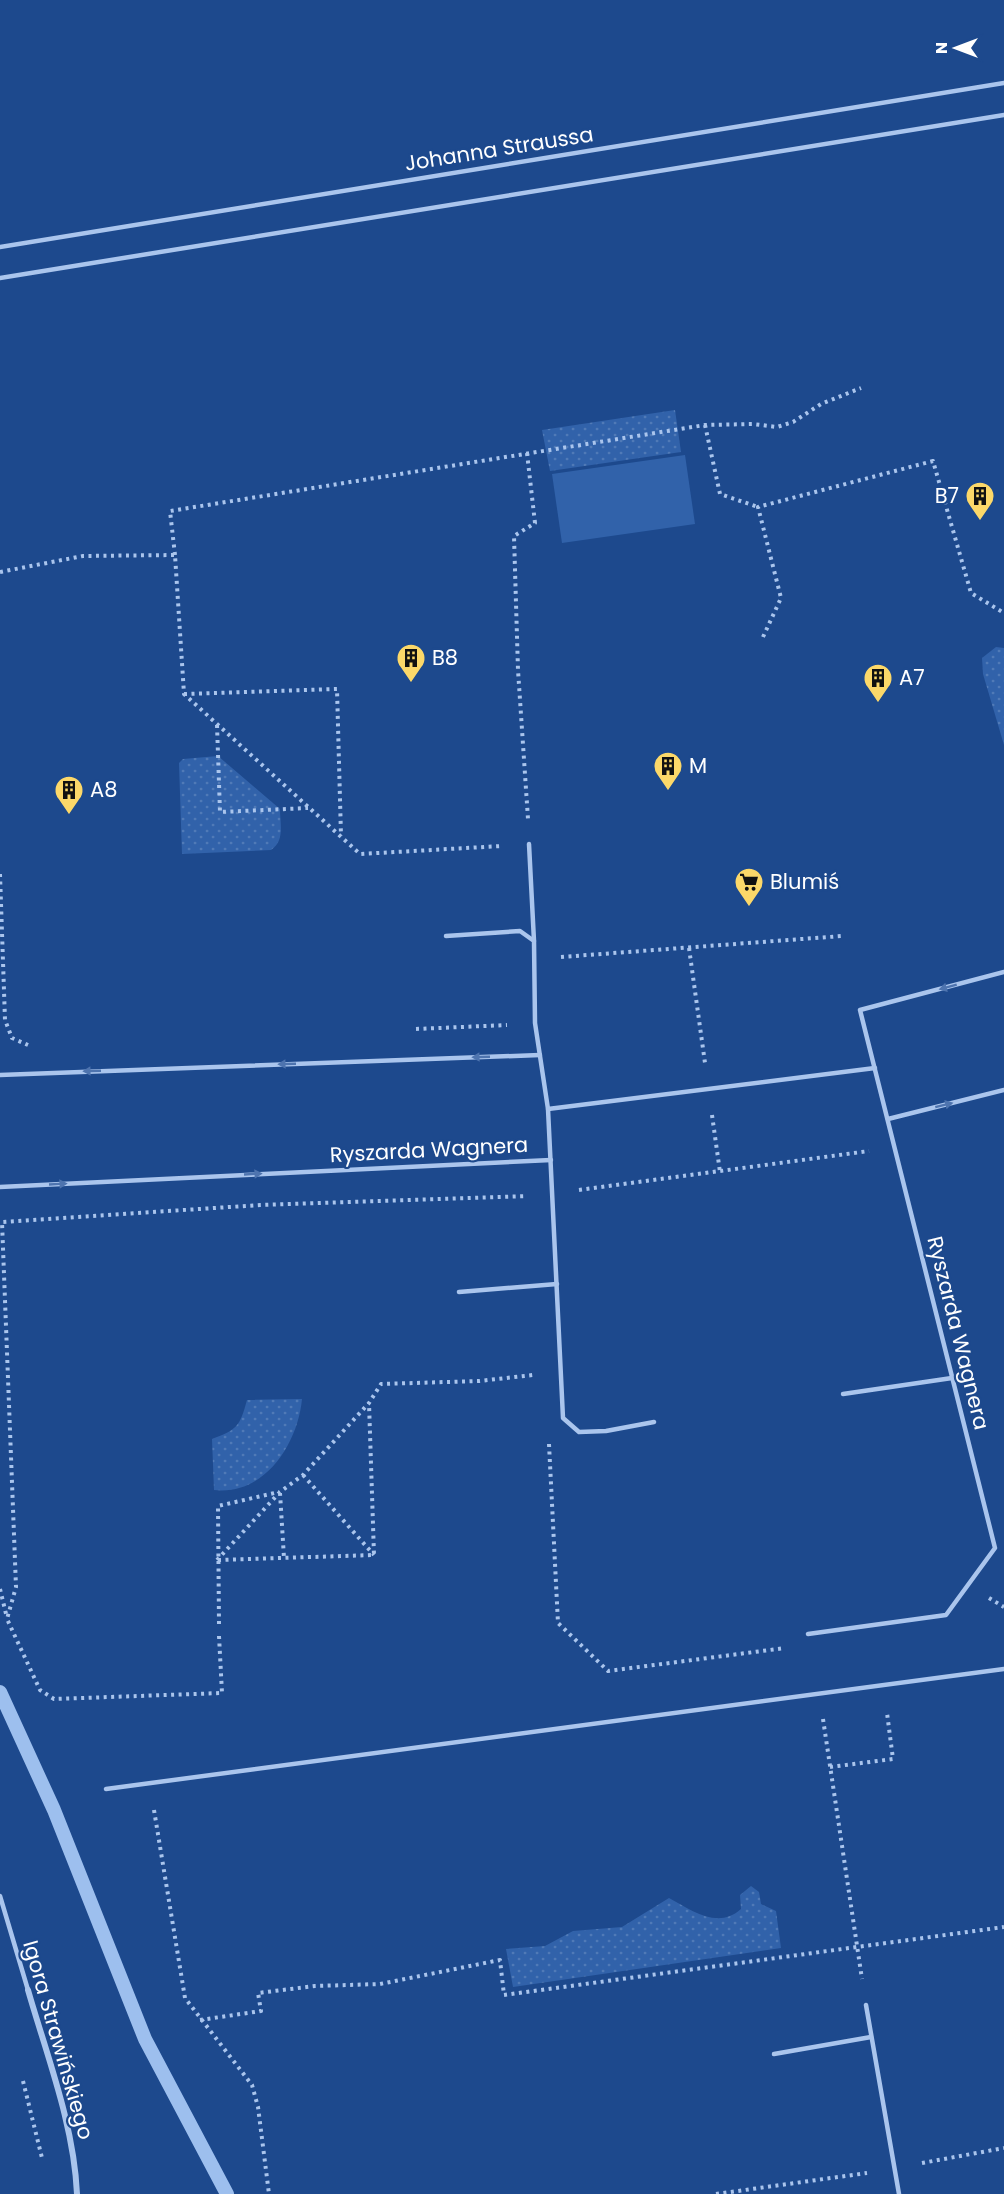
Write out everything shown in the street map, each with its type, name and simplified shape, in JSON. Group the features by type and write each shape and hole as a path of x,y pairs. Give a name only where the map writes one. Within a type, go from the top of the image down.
{"street":[{"name":"Igora Strawińskiego","path":"28,1990 74,2157 77,2194"}],"lane":[{"name":"Johanna Straussa","path":"0,247 1004,83"},
{"path":"0,278 1004,115"},
{"path":"529,844 535,1023 548,1109"},
{"path":"446,936 520,931 534,941"},
{"name":"Ryszarda Wagnera","path":"808,1634 946,1616 995,1548 860,1010 1004,972"},
{"path":"0,1075 540,1055"},
{"name":"Ryszarda Wagnera","path":"0,1186 551,1160 548,1109 875,1068"},
{"path":"888,1119 1004,1090"},
{"path":"551,1160 563,1418 579,1432 606,1431 654,1422"},
{"path":"459,1292 557,1284"},
{"path":"843,1394 952,1378"},
{"path":"106,1789 1004,1669"},
{"name":"Igora Strawińskiego","path":"0,1896 28,1990"},
{"path":"866,2005 899,2194"},
{"path":"774,2054 871,2037"}],"path":[{"path":"527,453 535,523 514,536 518,670 529,844 360,854 184,694 170,511 527,453 705,425 753,424 777,427 793,422 821,404 861,388"},
{"path":"705,425 720,494 758,507 933,460 971,593 1004,613"},
{"path":"758,507 781,598 763,637"},
{"path":"0,572 83,556 175,555"},
{"path":"184,694 337,689 341,837"},
{"path":"217,724 220,812 309,808"},
{"path":"0,874 4,1020 12,1038 26,1045 38,1044"},
{"path":"549,958 842,936"},
{"path":"414,1029 535,1023"},
{"path":"7,1619 16,1587 2,1222 260,1205 552,1194 895,1147"},
{"path":"217,1560 280,1492 303,1475 369,1403 381,1384 479,1381 535,1375"},
{"path":"369,1403 374,1555"},
{"path":"549,1433 558,1623 608,1671 790,1647"},
{"path":"303,1475 374,1555"},
{"path":"280,1492 284,1558"},
{"path":"219,1624 218,1506 280,1492"},
{"path":"217,1560 374,1555"},
{"path":"0,1589 7,1619 40,1690 54,1699 222,1693 219,1636"},
{"path":"830,1767 893,1759 883,1686"},
{"path":"819,1695 866,2005"},
{"path":"151,1783 177,1961 185,1998 252,2085 258,2107 268,2194"},
{"path":"200,2020 261,2011 258,1993 315,1986 380,1984 500,1960 504,1995 1004,1927"},
{"path":"21,2072 45,2170"},
{"path":"716,2194 833,2180 1004,2148"}],"shaded area":[{"path":"675,410 681,452 550,471 542,430"},
{"path":"685,455 695,524 562,543 552,474"},
{"path":"996,647 1004,648 1004,745 983,674 982,658"},
{"path":"218,756 280,809 280,837 271,850 182,854 179,763 183,759"},
{"path":"302,1399 294,1433 276,1463 249,1484 232,1490 214,1490 212,1439 227,1433 236,1426 247,1400"},
{"path":"751,1886 759,1892 761,1904 776,1911 781,1948 513,1987 506,1949 545,1946 573,1931 622,1927 669,1898 705,1916 723,1918 741,1909 740,1895"}],"waterway":[{"path":"0,1692 54,1810 145,2039 227,2194"}],"place":[{"name":"B7","path":"980,522"},
{"name":"B8","path":"411,684"},
{"name":"A7","path":"878,704"},
{"name":"M","path":"668,792"},
{"name":"A8","path":"69,816"},
{"name":"Blumiś","path":"749,908"}]}
